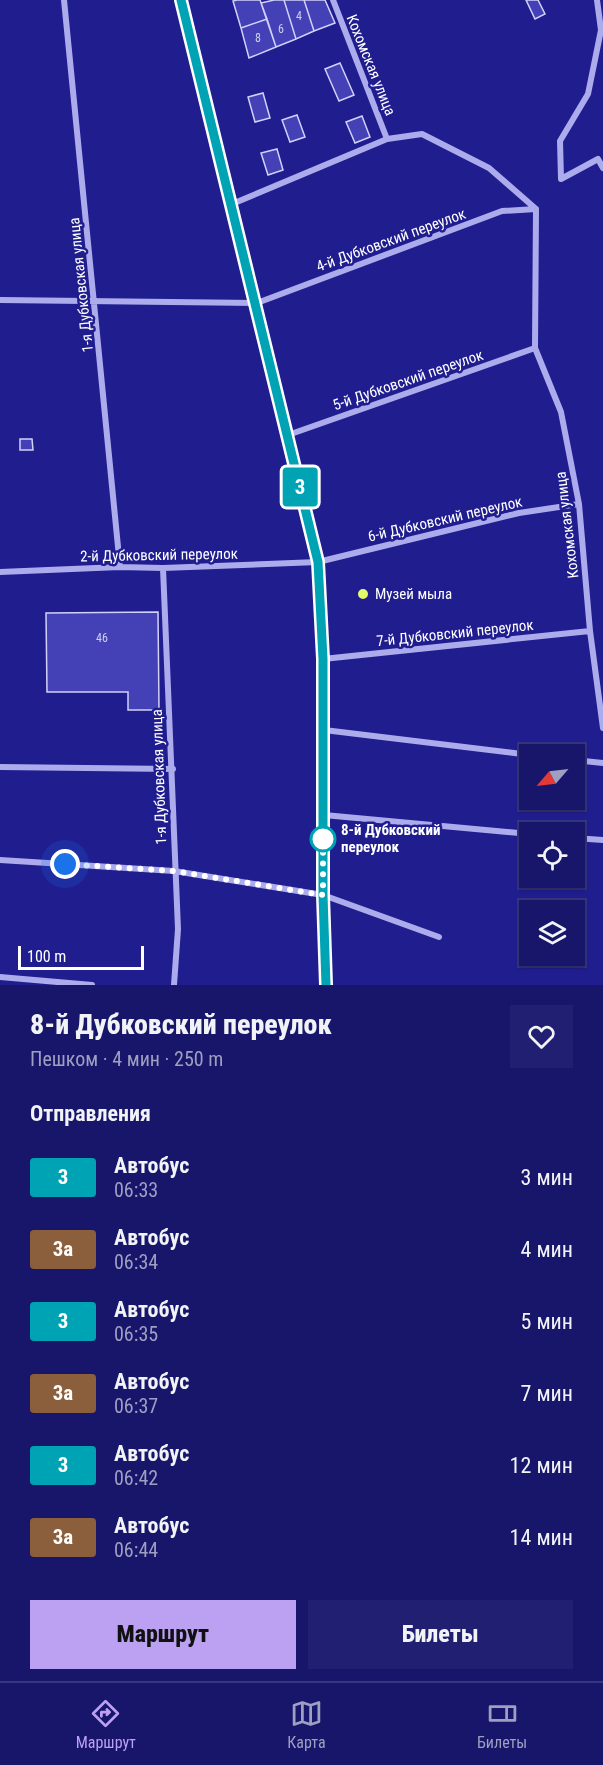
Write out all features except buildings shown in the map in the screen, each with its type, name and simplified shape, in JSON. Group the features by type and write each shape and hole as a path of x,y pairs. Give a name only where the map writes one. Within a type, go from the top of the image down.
{"main road":[{"path":"181,0 318,562 323,659 323,895 326,985"}],"street":[{"name":"1-я Дубковская улица","path":"64,0 120,567"},
{"name":"Кохомская улица","path":"333,0 387,139"},
{"path":"597,0 602,30 588,94 560,141 561,179 600,158 603,168"},
{"path":"232,204 387,139 422,134 489,168 536,209"},
{"name":"Кохомская улица","path":"536,209 535,348 561,412 579,504 590,631 603,728"},
{"name":"4-й Дубковский переулок","path":"256,303 502,211 536,209"},
{"path":"0,300 256,303"},
{"name":"5-й Дубковский переулок","path":"288,435 535,348"},
{"name":"6-й Дубковский переулок","path":"318,562 519,513 579,504"},
{"name":"2-й Дубковский переулок","path":"0,572 318,562"},
{"name":"1-я Дубковская улица","path":"163,568 178,928 174,985"},
{"name":"7-й Дубковский переулок","path":"323,659 590,631"},
{"path":"324,730 519,754"},
{"path":"585,761 603,763"},
{"path":"0,766 172,770"},
{"path":"324,814 519,833"},
{"path":"585,839 603,840"},
{"path":"0,860 174,871 323,895 439,937"},
{"path":"0,977 92,985"}],"bus line":[{"name":"3","path":"181,0 252,283 318,562 323,659 323,895 326,985"}],"place":[{"name":"Музей мыла","path":"363,594"},
{"name":"8-й Дубковский переулок","path":"323,839"}],"route":[{"path":"65,864 174,871 323,895 323,839"}]}
